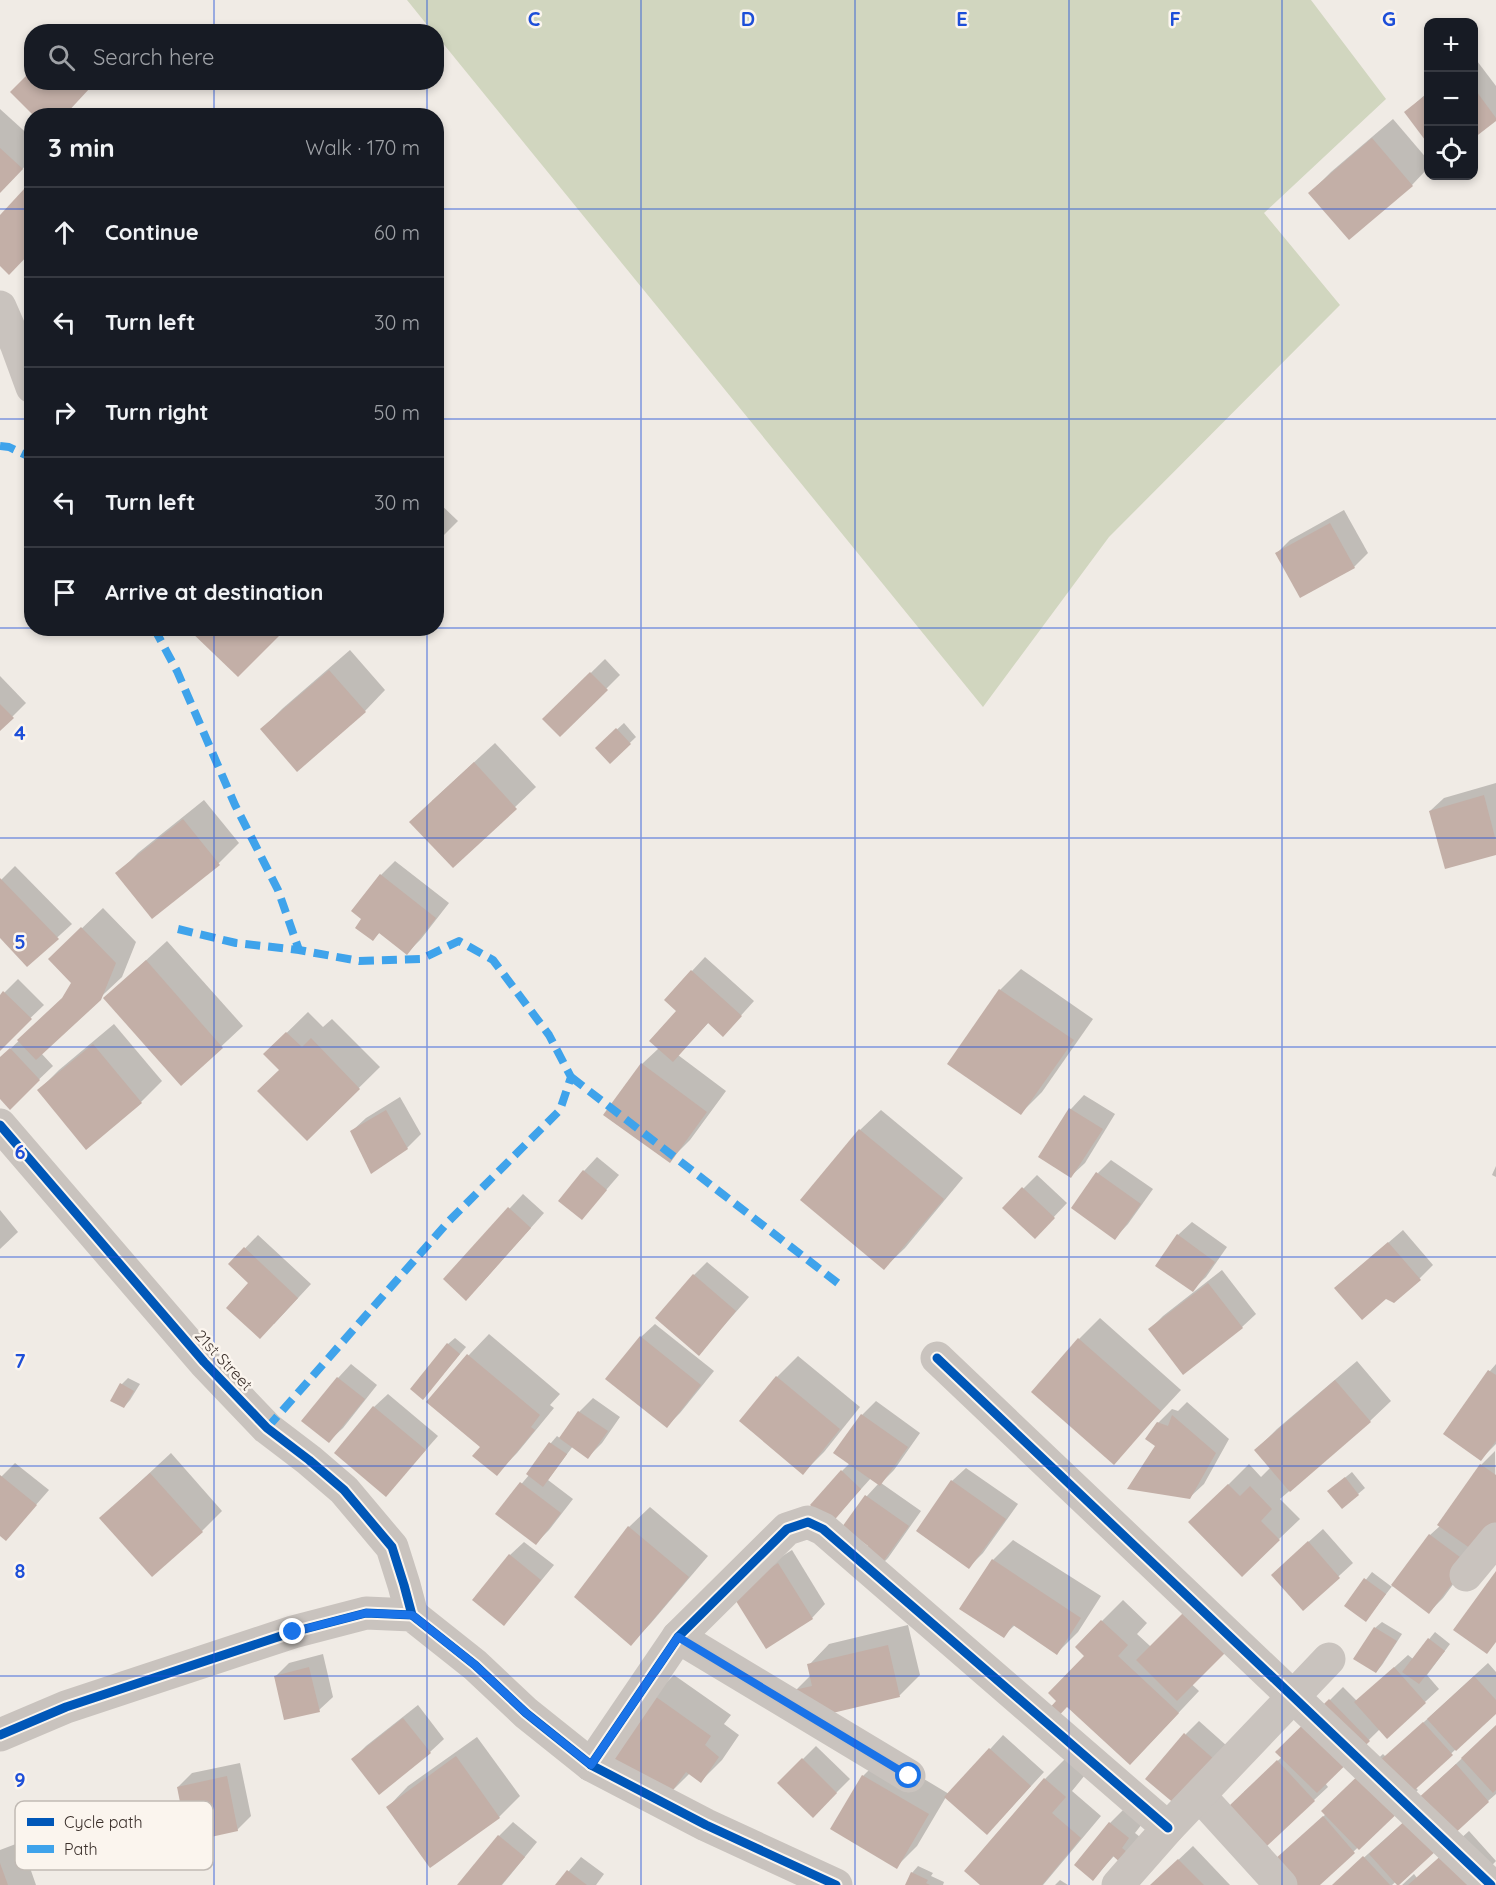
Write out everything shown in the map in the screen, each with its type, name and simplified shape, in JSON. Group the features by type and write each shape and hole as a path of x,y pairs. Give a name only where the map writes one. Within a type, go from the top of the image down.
{"street":[{"path":"0,307 24,365"},
{"name":"21st Street","path":"0,1125 204,1362 267,1428 344,1490 392,1547 412,1615"},
{"path":"937,1358 1491,1885"},
{"path":"591,1765 678,1637 787,1529 808,1522 823,1529 1168,1828"},
{"path":"1466,1575 1496,1539"},
{"path":"0,1735 66,1707 293,1632 366,1613 412,1615 475,1665 526,1713 591,1765 706,1825 836,1885"},
{"path":"678,1637 909,1776"},
{"path":"1119,1885 1168,1828 1329,1659"},
{"path":"1200,1796 1281,1885"}],"green space":[{"path":"407,0 1311,0 1386,99 1264,213 1340,305 1109,537 983,707 444,45 444,24 426,24"}],"building":[{"path":"24,78 24,90 88,90 71,108 26,108 10,92"},
{"path":"1478,93 1496,118 1496,121 1478,135"},
{"path":"1424,96 1424,139 1404,112"},
{"path":"1372,138 1413,186 1349,240 1308,193"},
{"path":"0,148 23,169 0,193"},
{"path":"24,189 24,259 9,275 0,266 0,215"},
{"path":"1330,523 1355,568 1300,598 1275,553"},
{"path":"195,636 279,636 238,677"},
{"path":"329,670 366,712 297,772 260,729"},
{"path":"590,672 608,690 560,737 542,719"},
{"path":"0,704 14,718 0,731"},
{"path":"616,728 631,744 610,764 595,748"},
{"path":"474,762 517,809 453,868 409,822"},
{"path":"1484,795 1496,841 1496,855 1445,869 1429,811"},
{"path":"183,819 220,865 152,919 115,873"},
{"path":"380,874 436,918 407,955 379,933 373,941 355,928 361,919 351,911"},
{"path":"0,878 59,939 27,967 0,938"},
{"path":"81,927 116,963 101,1000 36,1060 17,1040 62,998 71,983 48,959"},
{"path":"146,960 223,1048 181,1086 103,998"},
{"path":"691,970 742,1016 723,1037 708,1023 673,1062 649,1041 676,1011 664,1000"},
{"path":"999,989 1074,1040 1021,1115 947,1064"},
{"path":"3,991 32,1019 0,1051 0,995"},
{"path":"286,1032 302,1047 311,1038 360,1089 307,1141 257,1091 279,1070 263,1054"},
{"path":"93,1044 142,1103 86,1150 37,1090"},
{"path":"10,1048 40,1080 10,1110 0,1099 0,1057"},
{"path":"641,1063 707,1112 670,1163 603,1115"},
{"path":"1069,1108 1103,1129 1071,1178 1038,1157"},
{"path":"386,1110 408,1149 371,1174 350,1131"},
{"path":"859,1129 944,1199 884,1270 800,1200"},
{"path":"583,1170 607,1190 582,1220 558,1201"},
{"path":"1096,1172 1141,1204 1115,1240 1071,1208"},
{"path":"1022,1187 1055,1218 1035,1239 1002,1208"},
{"path":"508,1207 531,1228 466,1301 443,1279"},
{"path":"1177,1234 1215,1262 1193,1292 1155,1266"},
{"path":"1388,1242 1421,1280 1394,1303 1386,1299 1362,1320 1334,1288"},
{"path":"244,1247 298,1298 260,1339 226,1308 248,1283 228,1264"},
{"path":"693,1274 736,1311 699,1356 655,1318"},
{"path":"1208,1283 1243,1328 1183,1375 1148,1329"},
{"path":"640,1336 701,1385 667,1428 605,1379"},
{"path":"1078,1338 1161,1411 1114,1465 1031,1392"},
{"path":"447,1343 460,1354 423,1400 410,1389"},
{"path":"467,1354 540,1415 531,1427 535,1430 497,1476 472,1456 480,1447 426,1402"},
{"path":"1488,1370 1496,1375 1496,1441 1481,1461 1443,1434"},
{"path":"776,1376 840,1429 803,1475 739,1421"},
{"path":"337,1377 365,1399 329,1443 301,1421"},
{"path":"1335,1380 1371,1422 1290,1492 1254,1450"},
{"path":"120,1383 134,1391 124,1408 110,1401"},
{"path":"373,1406 426,1450 386,1497 334,1453"},
{"path":"578,1411 608,1431 588,1459 559,1438"},
{"path":"861,1414 908,1447 880,1486 833,1453"},
{"path":"1172,1415 1216,1453 1190,1499 1127,1489 1155,1446 1145,1439 1157,1422 1168,1426"},
{"path":"549,1442 567,1454 543,1487 526,1474"},
{"path":"1480,1464 1496,1475 1496,1540 1484,1558 1437,1525"},
{"path":"841,1470 861,1489 831,1524 810,1505"},
{"path":"150,1473 203,1532 152,1577 99,1518"},
{"path":"0,1475 37,1505 6,1541 0,1536"},
{"path":"1345,1477 1359,1495 1342,1509 1327,1491"},
{"path":"951,1480 1006,1519 969,1569 916,1531"},
{"path":"520,1482 561,1513 536,1545 495,1514"},
{"path":"1228,1484 1240,1496 1250,1486 1272,1509 1261,1521 1280,1540 1242,1577 1188,1522"},
{"path":"865,1495 909,1526 874,1574 857,1561 868,1546 842,1527"},
{"path":"628,1526 689,1577 631,1646 574,1597"},
{"path":"1429,1534 1468,1563 1429,1614 1391,1585"},
{"path":"1308,1541 1340,1578 1303,1611 1271,1575"},
{"path":"509,1554 541,1580 504,1626 472,1600"},
{"path":"992,1559 1081,1618 1057,1655 1013,1625 1004,1638 959,1609"},
{"path":"778,1563 813,1619 766,1649 731,1593"},
{"path":"1496,1571 1496,1642 1487,1654 1453,1630"},
{"path":"1364,1578 1386,1594 1366,1622 1344,1606"},
{"path":"1188,1608 1229,1649 1177,1701 1136,1660"},
{"path":"1101,1620 1128,1645 1118,1656 1179,1713 1130,1765 1067,1707 1054,1721 1045,1713 1056,1701 1048,1693 1084,1656 1075,1647"},
{"path":"1374,1627 1397,1641 1376,1673 1353,1659"},
{"path":"1428,1638 1445,1651 1419,1684 1402,1672"},
{"path":"888,1645 900,1697 824,1715 794,1690 812,1686 807,1664"},
{"path":"309,1667 320,1712 284,1720 274,1676"},
{"path":"1394,1667 1426,1703 1387,1739 1354,1702"},
{"path":"1474,1676 1496,1700 1496,1714 1456,1751 1427,1719"},
{"path":"652,1694 711,1736 705,1745 719,1757 701,1783 686,1772 667,1798 608,1755"},
{"path":"1329,1699 1370,1741 1317,1793 1275,1752"},
{"path":"403,1718 431,1753 379,1795 351,1759"},
{"path":"1423,1722 1453,1755 1407,1797 1377,1763"},
{"path":"1496,1725 1496,1790 1493,1793 1461,1758"},
{"path":"1184,1733 1215,1760 1176,1805 1145,1779"},
{"path":"989,1748 1031,1786 987,1835 944,1797"},
{"path":"456,1756 500,1818 430,1868 386,1807"},
{"path":"802,1758 837,1793 813,1818 777,1783"},
{"path":"1277,1760 1315,1801 1267,1846 1229,1806"},
{"path":"1456,1764 1489,1802 1397,1885 1369,1854 1410,1816 1405,1810"},
{"path":"1368,1766 1406,1805 1359,1850 1321,1811"},
{"path":"862,1775 929,1814 897,1869 830,1829"},
{"path":"227,1776 238,1831 213,1836 213,1801 180,1801 177,1787"},
{"path":"1044,1778 1066,1797 1052,1813 1081,1838 1042,1885 980,1885 964,1871"},
{"path":"1323,1816 1355,1853 1320,1885 1296,1885 1274,1860"},
{"path":"1109,1822 1129,1838 1122,1848 1132,1856 1124,1866 1113,1856 1093,1881 1074,1865"},
{"path":"498,1835 525,1857 501,1885 457,1885"},
{"path":"1454,1844 1475,1885 1408,1885"},
{"path":"1363,1856 1390,1885 1332,1885"},
{"path":"1178,1859 1204,1885 1150,1885"},
{"path":"0,1863 8,1885 0,1885"},
{"path":"567,1870 587,1885 555,1885"},
{"path":"911,1872 928,1880 926,1883 930,1885 905,1885"}],"marked path":[{"path":"0,446 9,447 24,454"},
{"path":"158,636 177,671 235,805 278,890 299,950"},
{"path":"178,929 236,943 299,950 359,961 421,959 459,941 493,960 549,1035 571,1077 560,1110 448,1222 267,1428"},
{"path":"571,1077 839,1284"}],"cycle path":[{"path":"0,1125 204,1362 267,1428 344,1490 392,1547 412,1615"},
{"path":"937,1358 1491,1885"},
{"path":"591,1765 678,1637 787,1529 808,1522 823,1529 1168,1828"},
{"path":"0,1735 66,1707 293,1632 366,1613 412,1615 475,1665 526,1713 591,1765 706,1825 836,1885"}],"route":[{"path":"293,1632 366,1613 412,1615 475,1665 526,1713 591,1765 678,1637 909,1776"}]}
